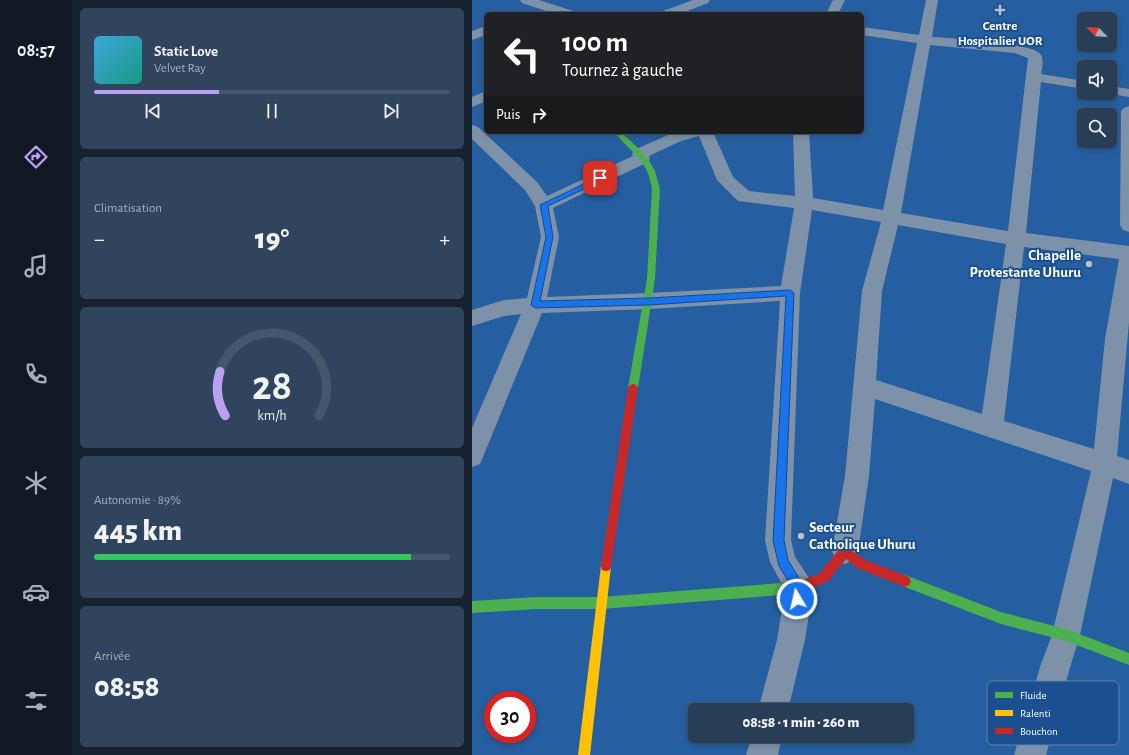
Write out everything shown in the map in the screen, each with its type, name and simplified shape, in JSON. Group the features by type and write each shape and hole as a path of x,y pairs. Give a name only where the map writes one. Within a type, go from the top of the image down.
{"street":[{"path":"673,12 704,0"},
{"path":"833,12 839,0"},
{"path":"472,607 537,603 601,603 799,588 823,578 845,551 857,476 872,291 891,217 932,0"},
{"path":"529,5 559,12"},
{"path":"472,36 484,31"},
{"path":"864,31 924,40 1026,51 1035,56 1016,238 992,426"},
{"path":"1034,77 1077,84"},
{"path":"1117,91 1129,93"},
{"path":"472,102 484,97"},
{"path":"1129,111 1129,225"},
{"path":"472,130 531,186 544,205 550,237 535,305 472,456"},
{"path":"584,755 601,603 641,335 649,302 654,258 657,186 651,169 641,156 619,134"},
{"path":"544,205 675,137 686,134"},
{"path":"706,134 726,180 744,197 804,203 1016,238 1129,254 1123,340 1104,465 1066,635 1051,681"},
{"path":"775,703 791,640 799,588 783,562 778,540 790,293 804,203 801,134"},
{"path":"472,318 504,308 535,305 649,302 790,293"},
{"path":"865,386 992,426 1104,465 1129,472"},
{"path":"845,551 861,564 987,612 1066,635 1129,659"},
{"path":"762,755 765,743"},
{"path":"1030,755 1033,745"}],"shaded area":[{"path":"472,0 1129,0 1129,755 472,755"}],"traffic: fast":[{"path":"619,134 637,151 647,164 651,171 656,189 651,279 633,388"},
{"path":"905,581 1001,618 1066,635 1129,659"},
{"path":"472,607 537,603 601,603 795,588"}],"traffic: slow":[{"path":"584,755 606,566"}],"traffic: jam":[{"path":"606,566 633,388"},
{"path":"795,588 823,578 845,551 861,564 905,581"}],"place":[{"name":"Centre Hospitalier UOR","path":"1000,10"},
{"name":"Chapelle Protestante Uhuru","path":"1089,264"},
{"name":"Secteur Catholique Uhuru","path":"801,536"}],"route":[{"path":"600,178 544,205 550,237 535,305 649,302 790,293 781,508 778,540 783,562 799,588 797,599"}]}
